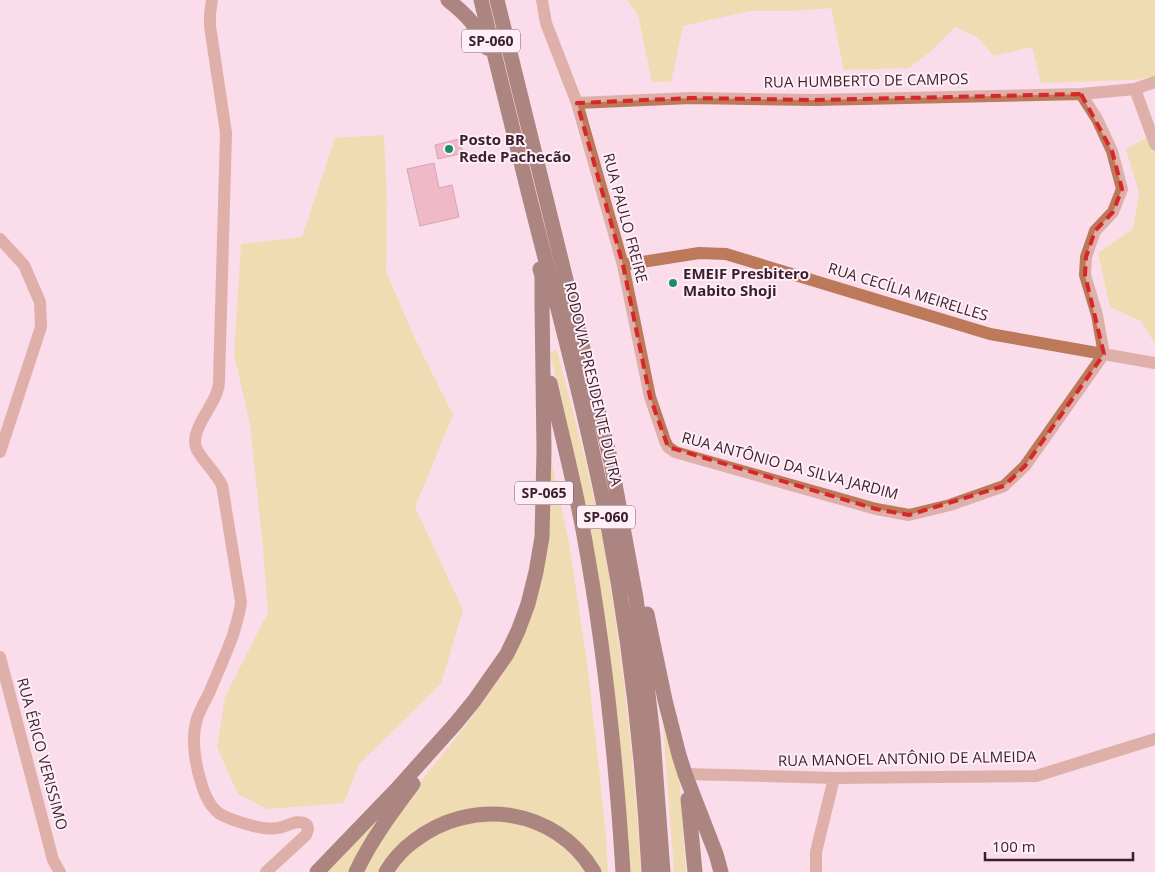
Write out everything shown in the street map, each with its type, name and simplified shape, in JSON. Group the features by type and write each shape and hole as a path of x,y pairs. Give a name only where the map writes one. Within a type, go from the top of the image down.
{"highway":[{"path":"448,0 466,14 481,35 501,82"},
{"name":"RODOVIA PRESIDENTE DUTRA","path":"482,0 586,421 606,518 628,644 639,744 649,872"},
{"name":"RODOVIA PRESIDENTE DUTRA","path":"497,0 611,462 636,598 646,668 664,872"},
{"path":"523,170 542,276 543,352 583,529 594,596 619,808 623,872"},
{"name":"SP-065","path":"317,872 396,790 474,702 507,654 518,631 528,604 542,537 544,499 543,352"},
{"name":"SP-060","path":"611,462 636,558 665,700 685,774 716,854 721,872"},
{"name":"SP-065","path":"356,872 377,835 456,723"},
{"path":"685,774 695,872"},
{"path":"386,872 408,846 434,827 461,817 491,813 526,818 542,824 568,841 594,872"}],"street":[{"path":"212,0 210,26 226,133 220,381 217,393 198,428 195,439 197,450 222,485 242,602 239,617 223,663 197,720 195,755 203,787 210,803 217,812 245,824 267,828 277,828 299,822 304,822 307,825 306,835 266,872"},
{"name":"RUA PAULO FREIRE","path":"542,0 546,23 576,103 623,265 650,397 668,447"},
{"name":"RUA HUMBERTO DE CAMPOS","path":"576,103 691,98 816,100 1081,94 1135,89 1155,82"},
{"path":"1135,89 1155,144"},
{"path":"1081,94 1097,120 1112,151 1122,189 1113,212 1095,231 1086,257 1085,274 1098,315 1104,354"},
{"path":"0,239 24,265 40,302 41,327 0,452"},
{"name":"RUA CECÍLIA MEIRELLES","path":"623,265 699,253 726,254 990,334 1155,363"},
{"name":"RUA ANTÔNIO DA SILVA JARDIM","path":"668,447 675,452 866,506 909,514 950,505 1004,486 1025,466 1104,354"},
{"name":"RUA ÉRICO VERISSIMO","path":"0,657 54,860 60,872"},
{"name":"RUA MANOEL ANTÔNIO DE ALMEIDA","path":"685,774 834,778 1036,776 1155,739"},
{"path":"816,872 816,852 834,778"},
{"path":"48,872 54,860"}],"highlighted area":[{"path":"1081,94 1112,151 1122,189 1113,212 1095,231 1086,257 1085,275 1104,354 1025,466 1004,486 909,515 876,509 668,447 650,397 623,265 577,103 691,98 816,100"}],"shaded area":[{"path":"627,0 1155,0 1155,76 1135,80 1041,83 1032,47 994,56 977,37 955,27 931,51 909,68 844,70 831,8 793,11 750,11 683,26 671,82 652,82 638,15"},
{"path":"384,135 387,202 386,272 418,345 453,415 415,507 463,610 441,684 359,764 344,803 267,809 238,794 217,747 225,697 268,612 250,424 234,354 241,244 302,237 335,138"},
{"path":"1148,137 1155,150 1155,344 1141,321 1110,307 1098,253 1133,229 1139,193 1126,149"},
{"path":"555,349 557,350 588,474 611,589 627,710 641,872 629,872 564,414 550,354"},
{"path":"549,449 569,543 587,663 600,777 608,872 599,872 565,834 471,811 381,872 362,872 394,816 475,713 505,670 518,647"},
{"path":"663,725 677,769 680,786 686,872 674,872"},
{"path":"489,821 525,825 556,841 586,872 394,872 405,857 429,838 458,825"},
{"path":"371,824 375,827 351,872 326,872"}],"building":[{"name":"Posto BR Rede Pachecão","path":"459,139 463,153 438,159 435,145"},
{"path":"434,163 439,188 452,185 459,217 420,226 407,169"}],"place":[{"name":"Posto BR Rede Pachecão","path":"449,149"},
{"name":"EMEIF Presbitero Mabito Shoji","path":"673,283"}]}
